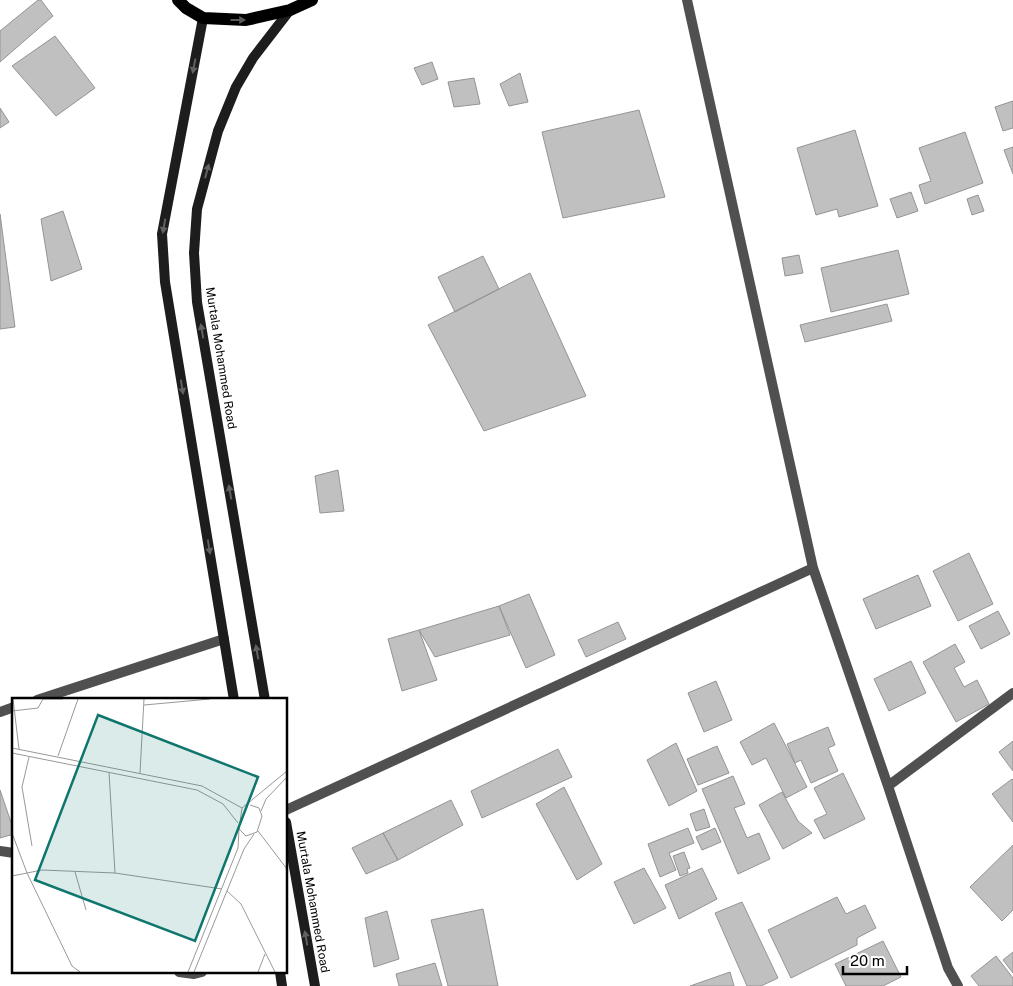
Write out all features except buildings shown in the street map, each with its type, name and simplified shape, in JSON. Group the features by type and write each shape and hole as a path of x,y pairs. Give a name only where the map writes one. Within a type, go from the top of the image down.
{"main road":[{"path":"178,0 186,8 203,18 246,20 290,10 312,0"},
{"name":"Murtala Mohammed Road","path":"265,698 198,302 194,253 197,209 218,130 236,87 254,58 290,10"},
{"path":"203,18 162,234 165,282 234,698"},
{"name":"Murtala Mohammed Road","path":"288,833 315,986"}],"street":[{"path":"687,0 813,568 948,968 958,986"},
{"path":"288,809 813,568"},
{"path":"43,698 224,639"},
{"path":"888,786 1013,693"},
{"path":"0,712 12,708"}]}
